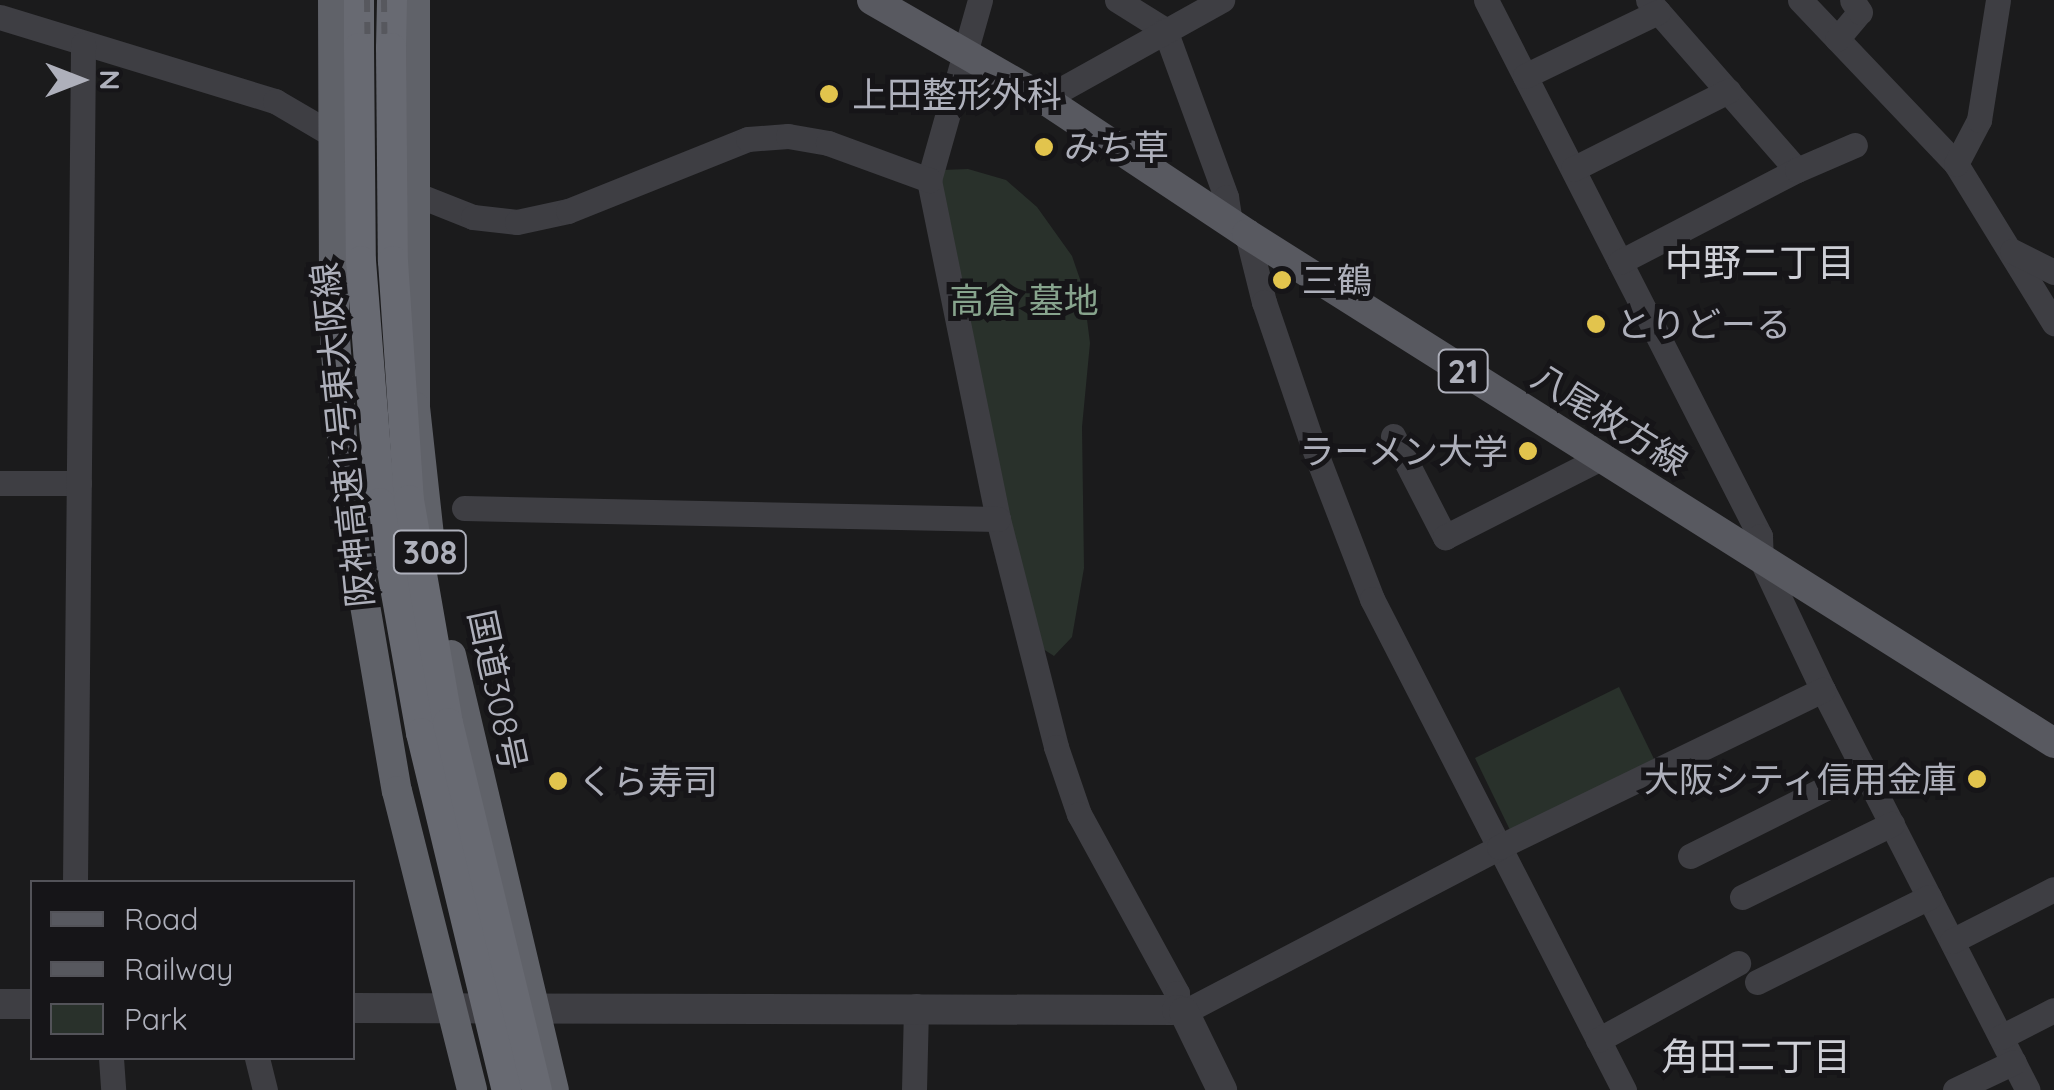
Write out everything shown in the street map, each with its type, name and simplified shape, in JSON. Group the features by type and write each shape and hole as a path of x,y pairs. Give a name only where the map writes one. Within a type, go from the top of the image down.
{"highway":[{"name":"308","path":"333,0 334,323 346,494 397,791 472,1090"},
{"name":"阪神高速13号東大阪線","path":"359,0 361,261 380,503 421,733 507,1090"},
{"name":"阪神高速13号東大阪線","path":"392,0 393,262 409,500 448,724 536,1090"},
{"name":"国道308号","path":"415,0 415,407 430,552 458,694 554,1090"}],"main road":[{"name":"八尾枚方線","path":"872,0 1044,99 1238,228 2054,743"}],"street":[{"path":"980,0 929,180 998,518 1056,746 1079,814 1178,993 1180,1011 1222,1090"},
{"path":"1117,0 1165,30 1306,428 1372,599 1624,1090"},
{"path":"1044,99 1222,0"},
{"path":"1486,0 1760,536 1761,559 1823,690 2028,1090"},
{"path":"1800,0 1956,164 2054,324"},
{"path":"1837,40 1860,12 1852,0"},
{"path":"1956,164 1978,120 1998,0"},
{"path":"1525,76 1653,6 1798,170"},
{"path":"0,16 275,101 333,135"},
{"path":"75,880 83,44"},
{"path":"1573,169 1728,90"},
{"path":"415,194 473,217 518,222 568,211 748,139 788,136 828,143 929,180"},
{"path":"1620,262 1798,170 1855,146"},
{"path":"2012,251 2054,272"},
{"path":"1394,436 1445,537 1601,458"},
{"path":"0,483 79,483"},
{"path":"464,508 998,518"},
{"path":"355,1008 916,1006 1180,1011 1499,847 1823,690"},
{"path":"1690,856 1864,768"},
{"path":"1742,898 1892,824"},
{"path":"1952,941 2054,889"},
{"path":"1598,1040 1929,897"},
{"path":"0,1004 30,1004"},
{"path":"914,1090 916,1006"},
{"path":"2001,1037 2054,1010"},
{"path":"110,1060 113,1090"},
{"path":"257,1060 264,1090"},
{"path":"1955,1090 2014,1062"}],"green space":[{"name":"高倉 墓地","path":"968,169 1006,180 1037,207 1072,256 1083,288 1090,343 1082,427 1084,568 1072,637 1054,656 1037,645 940,192 942,170"},
{"path":"1619,687 1656,763 1510,830 1475,758"}],"railway":[{"path":"367,0 371,320 382,463 405,609 518,1090"},
{"path":"384,0 388,320 398,461 422,604 533,1090"}],"place":[{"name":"上田整形外科","path":"829,94"},
{"name":"みち草","path":"1044,147"},
{"name":"三鶴","path":"1282,280"},
{"name":"とりどーる","path":"1596,324"},
{"name":"ラーメン大学","path":"1528,451"},
{"name":"大阪シティ信用金庫","path":"1977,779"},
{"name":"くら寿司","path":"558,781"}],"district":[{"name":"中野二丁目","path":"1760,263"},
{"name":"角田二丁目","path":"1756,1057"}]}
